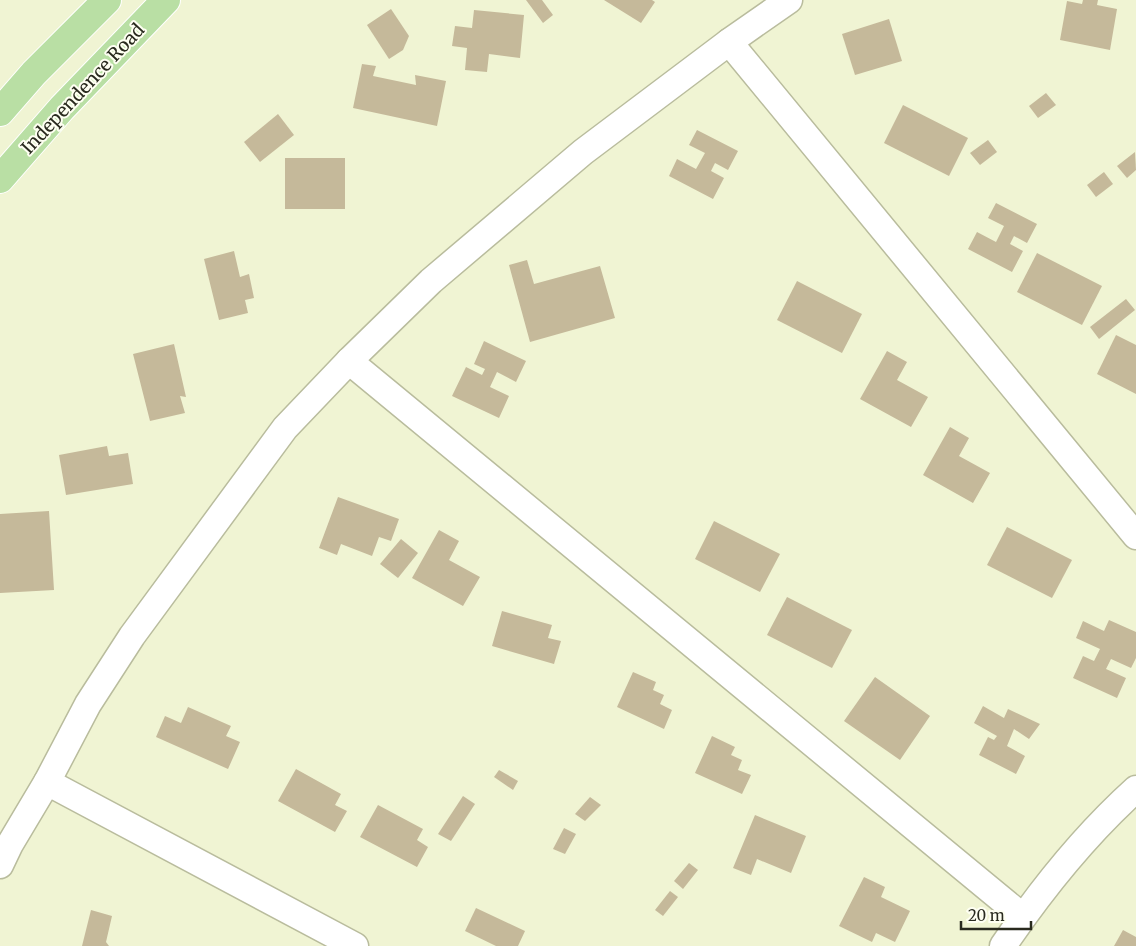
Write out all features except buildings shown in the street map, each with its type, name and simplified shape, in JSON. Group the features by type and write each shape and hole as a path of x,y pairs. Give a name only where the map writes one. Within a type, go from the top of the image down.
{"main road":[{"path":"0,112 34,73 107,0"},
{"name":"Independence Road","path":"0,178 62,108 166,0"}],"street":[{"path":"0,865 88,704 132,636 285,428 348,361 431,281 583,152 728,42 790,0"},
{"path":"728,42 1136,536"},
{"path":"348,361 1022,917"},
{"path":"47,782 355,946"},
{"path":"1003,946 1022,917 1089,836 1136,789"}]}
